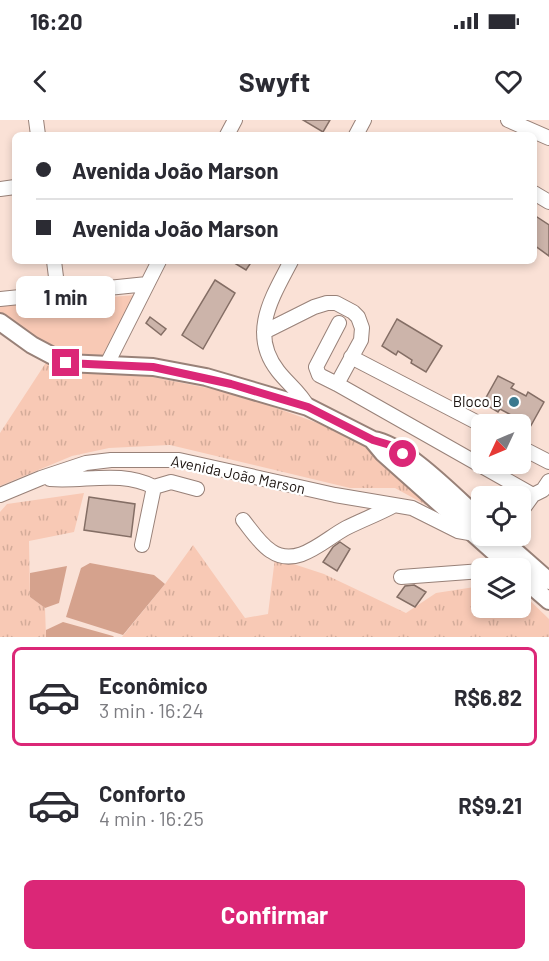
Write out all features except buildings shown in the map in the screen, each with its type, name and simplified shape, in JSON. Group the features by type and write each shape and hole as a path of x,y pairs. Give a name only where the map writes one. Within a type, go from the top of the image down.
{"main road":[{"name":"Avenida João Marson","path":"0,322 32,345 66,363 153,367 196,375 308,407 373,440 383,453 471,522"},
{"name":"Avenida João Marson","path":"494,546 504,558"},
{"path":"509,546 549,581"},
{"path":"531,585 549,601"}],"street":[{"path":"508,120 535,132"},
{"path":"54,264 58,293"},
{"path":"107,364 157,264"},
{"path":"290,264 266,313 264,332 267,349 274,366 302,395 308,407"},
{"path":"0,299 147,284"},
{"path":"264,332 314,307 327,303 336,303 353,312 361,321 361,340 337,384"},
{"path":"339,323 319,359 316,369 321,377 533,495"},
{"path":"351,357 471,420"},
{"path":"531,453 549,462"},
{"name":"Avenida João Marson","path":"0,495 86,464 111,460 179,460 335,495 412,508 458,531 471,528"},
{"path":"42,478 62,480 96,477 129,478 154,487 171,482 197,489"},
{"path":"531,498 543,490 549,481"},
{"path":"142,545 154,487"},
{"path":"243,520 270,551 283,556 295,556 316,548 338,533 393,506"},
{"path":"401,578 471,572"}],"green space":[{"path":"136,295 104,359 70,357 45,346 0,315 0,306"},
{"path":"47,361 70,373 142,375 238,394 342,432 386,458 448,517 395,488 350,488 170,445 109,448 72,456 0,486 0,433"},
{"path":"84,493 74,532 29,541 30,597 45,608 46,637 0,637 0,512 7,504"},
{"path":"193,545 245,618 268,614 275,558 324,574 406,613 436,593 471,588 471,618 531,618 531,602 549,619 549,637 122,637"}],"shaded area":[{"path":"90,563 154,575 165,584 123,635 66,617 81,568"},
{"path":"67,566 59,603 45,608 30,597 30,573"},
{"path":"63,622 114,637 46,637 46,630"}],"place":[{"name":"Bloco B","path":"514,402"}],"route":[{"path":"66,363 153,367 206,377 308,407 373,440 390,445 403,454"}]}
